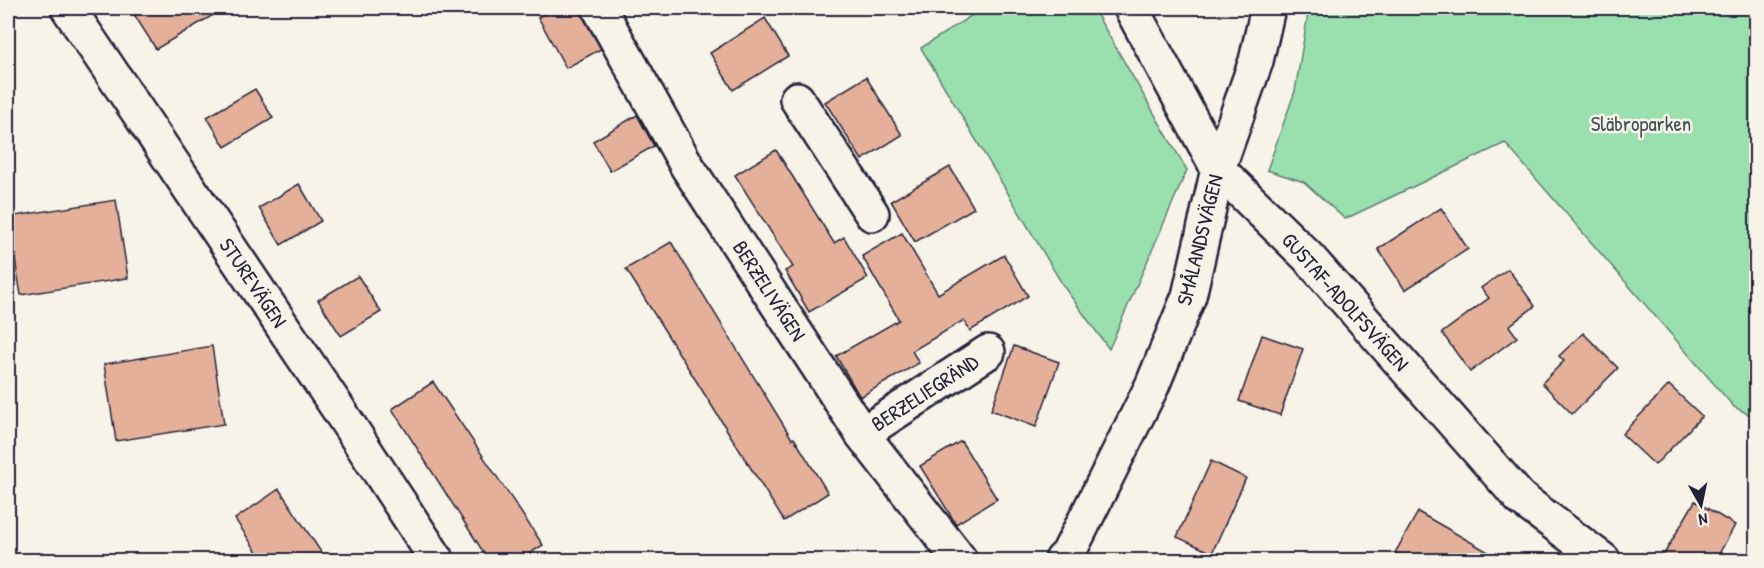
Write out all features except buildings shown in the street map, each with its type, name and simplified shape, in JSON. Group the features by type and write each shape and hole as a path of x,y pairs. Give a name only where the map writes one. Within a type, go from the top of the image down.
{"street":[{"name":"STUREVÄGEN","path":"68,8 337,406 437,561"},
{"name":"BERZELIVÄGEN","path":"599,8 687,166 862,434 960,561"},
{"name":"GUSTAF-ADOLFSVÄGEN","path":"1131,8 1218,169 1308,257 1520,498 1603,561"},
{"name":"SMÅLANDSVÄGEN","path":"1062,561 1068,554 1147,396 1189,296 1218,169 1256,61 1268,8"},
{"path":"797,99 872,214"},
{"name":"BERZELIEGRÄND","path":"862,434 988,352"}],"green space":[{"path":"983,8 1093,8 1187,170 1109,349 1064,287 921,48"},
{"name":"Släbroparken","path":"1309,8 1756,8 1756,418 1734,407 1505,143 1345,219 1304,182 1267,170 1295,91"}]}
